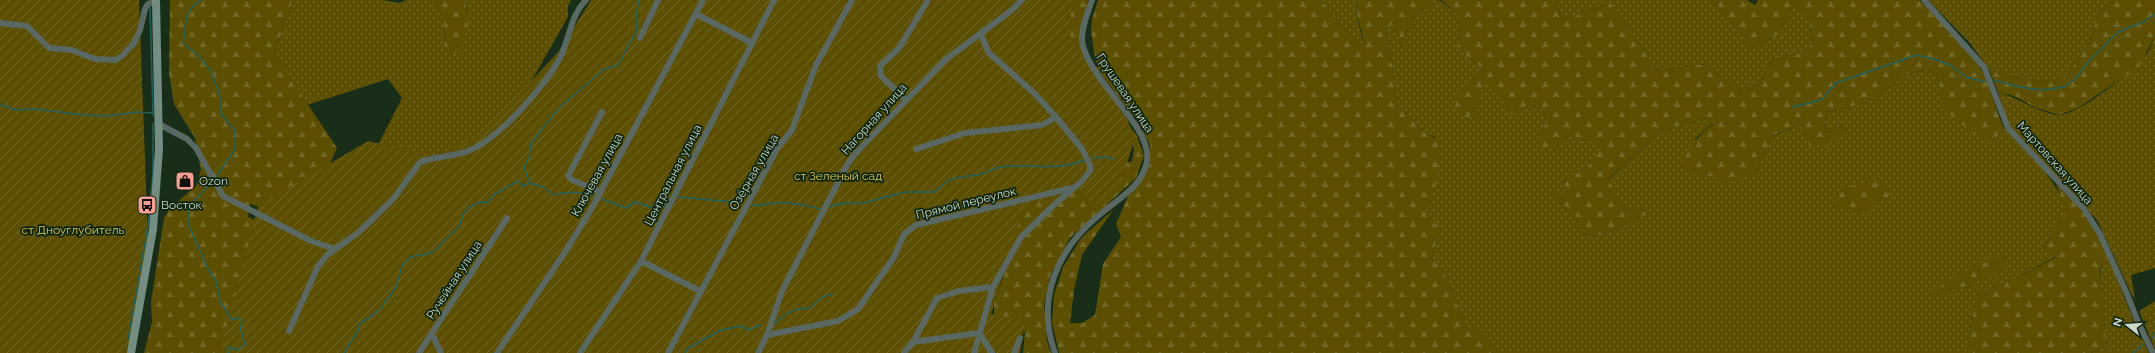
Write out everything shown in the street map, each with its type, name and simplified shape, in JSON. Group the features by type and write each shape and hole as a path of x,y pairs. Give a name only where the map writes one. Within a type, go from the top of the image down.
{"street":[{"path":"0,23 27,26 49,48 72,50 95,58 115,60 122,56 134,42 140,30 144,9 148,4 156,0 159,149 153,229 131,353"},
{"path":"289,331 318,266 327,255 359,232 394,198 420,162 468,151 489,140 532,96 560,58 578,8 586,0"},
{"path":"640,38 658,0"},
{"name":"Ключевая улица","path":"497,353 567,249 601,192 703,0"},
{"name":"Центральная улица","path":"580,353 641,261 774,0"},
{"name":"Озёрная улица","path":"668,353 778,147 792,130 816,65 852,0"},
{"path":"906,100 881,76 880,66 899,48 928,0"},
{"name":"Нагорная улица","path":"758,353 767,335 782,291 847,165 906,100 945,60 1012,10 1022,0"},
{"name":"Грушевая улица","path":"1055,353 1050,339 1047,308 1052,281 1062,257 1077,235 1097,216 1134,187 1148,162 1147,145 1140,133 1095,72 1085,52 1082,40 1083,29 1092,0"},
{"name":"Мартовская улица","path":"1924,0 1984,66 2008,128 2084,209 2100,234 2138,322 2154,353"},
{"path":"696,14 752,43"},
{"path":"974,353 993,288 1021,237 1090,171 1090,165 1082,149 1034,92 988,52 981,34"},
{"path":"601,192 572,180 568,176 602,112"},
{"path":"916,148 965,133 1042,125 1056,117"},
{"path":"159,124 187,139 196,148 223,196 311,240 335,249"},
{"name":"Прямой переулок","path":"767,335 838,321 858,309 894,257 904,234 916,225 1075,187"},
{"name":"Ручейная улица","path":"419,353 507,218"},
{"path":"641,261 700,291"},
{"path":"904,353 913,342 938,298 959,291 993,288"},
{"path":"913,342 979,333"},
{"path":"979,333 992,353"},
{"path":"432,334 440,353"},
{"path":"1014,353 1020,338"}],"green space":[{"name":"ст Дноуглубитель","path":"0,0 139,0 148,241 130,353 0,353"},
{"path":"170,0 293,0 274,54 337,148 328,168 263,208 250,204 248,217 282,231 256,353 144,353 152,322 151,302 164,218 170,208 196,186 201,170 195,138 174,104 169,74"},
{"path":"293,0 383,0 400,3 406,0 433,0 443,19 446,49 450,56 455,56 465,29 467,15 466,0 571,0 568,6 568,17 525,92 488,135 459,150 420,158 377,147 402,98 388,79 307,105 274,54"},
{"path":"433,0 466,0 468,28 455,56 450,56 447,53 444,42 443,19"},
{"name":"ст Зеленый сад","path":"591,0 1071,0 1070,39 1128,120 1133,144 1118,193 1098,210 1081,190 1024,206 991,314 1025,320 1020,353 220,353 258,206 368,141 437,157 480,136 560,50"},
{"path":"1056,0 1088,0 1081,43 1108,96 1137,136 1144,156 1136,178 1070,238 1051,274 1044,304 1047,341 1051,353 1023,353 1025,332 1016,326 994,320 994,304 1004,274 977,281 1015,214 1039,192 1132,161 1134,149 1127,132 1090,104"},
{"path":"1098,0 1320,0 1364,49 1363,36 1356,7 1357,0 1439,0 1414,17 1401,43 1394,22 1386,30 1392,64 1396,102 1424,132 1440,141 1436,186 1425,211 1441,230 1431,257 1444,272 1467,329 1479,327 1494,344 1491,353 1059,353 1052,322 1054,295 1063,267 1082,237 1113,210 1082,255 1074,290 1070,323 1082,323 1095,315 1103,264 1121,237 1116,224 1128,196 1142,180 1150,163 1150,144 1135,118 1097,69 1091,32 1092,19"},
{"path":"1320,0 1357,0 1356,13 1365,50"},
{"path":"1439,0 1459,15 1461,24 1457,47 1484,70 1468,83 1465,119 1475,113 1481,90 1487,80 1511,112 1529,105 1543,110 1547,120 1540,136 1554,146 1568,135 1586,140 1605,142 1587,167 1564,182 1567,193 1557,199 1577,221 1586,236 1603,234 1626,225 1649,213 1648,209 1627,211 1608,180 1638,151 1655,137 1671,128 1679,125 1695,123 1703,119 1713,123 1695,139 1715,176 1757,171 1771,137 1802,124 1809,145 1844,127 1824,129 1827,112 1866,103 1907,74 1927,69 1937,75 1944,110 1993,141 2004,128 2042,168 2051,181 2064,204 2064,214 2043,248 2056,256 2019,277 1976,296 1967,353 1491,353 1494,344 1467,329 1444,272 1431,257 1441,230 1424,211 1436,186 1435,137 1424,132 1396,102 1392,64 1386,30 1394,22 1401,43 1414,17","holes":["1998,256 2008,257 1972,284 1933,295"]},
{"path":"1441,0 1554,0 1564,20 1611,3 1657,71 1703,64 1738,89 1758,85 1775,56 1799,55 1812,44 1809,16 1794,5 1779,34 1748,51 1746,39 1716,5 1706,0 1747,0 1755,5 1758,0 1919,0 1954,33 1976,61 1991,92 2004,128 1993,141 1973,134 1944,110 1937,75 1927,69 1907,74 1866,103 1827,112 1824,129 1845,127 1829,146 1809,145 1802,124 1772,136 1757,171 1728,184 1715,176 1694,173 1684,165 1688,152 1694,142 1713,124 1703,119 1695,123 1675,126 1655,137 1608,179 1627,211 1648,209 1649,213 1626,225 1603,234 1586,236 1577,221 1557,199 1567,193 1564,182 1587,167 1604,142 1586,140 1568,135 1554,147 1544,150 1540,136 1547,120 1543,110 1529,105 1511,113 1487,81 1481,90 1475,113 1465,119 1455,108 1458,96 1465,86 1484,70 1457,47 1460,20 1458,16"},
{"path":"1554,0 1706,0 1716,5 1746,39 1748,51 1779,34 1794,5 1809,16 1812,44 1799,55 1775,56 1758,85 1738,89 1703,64 1657,71 1611,3 1564,20"},
{"path":"1928,0 2112,0 2098,13 2090,42 2066,76 2052,83 2009,76 1989,70 1970,43"},
{"path":"2112,0 2155,0 2155,35 2140,66 2078,108 2059,115 2036,108 2014,96 1998,92 1989,70 2009,76 2052,83 2066,76 2090,42 2098,13"},
{"path":"2155,35 2155,268 2131,275 2135,299 2097,220 2014,132 2007,121 1998,92 2013,97 2050,114 2058,115 2067,113 2091,101 2130,71 2147,53"},
{"path":"1876,180 1888,190 1889,200 1873,203 1865,213 1836,207 1833,200 1843,188"},
{"path":"2056,184 2090,221 2096,229 2104,246 2100,270 2100,282 2107,345 2091,353 1967,353 1976,296 2019,277 2056,257 2043,248 2064,215 2064,206"},
{"path":"2105,248 2133,319 2149,353 2091,353 2107,345 2100,284 2102,260"},
{"path":"1998,256 2008,257 2002,270 1972,284 1932,296 1945,282"},
{"path":"2155,301 2155,349 2139,311"}],"waterway":[{"path":"201,0 195,4 188,14 183,43 198,55 211,71 220,96 220,113 235,131 235,149 217,176"},
{"path":"344,353 359,329 359,324 381,308 396,287 402,266 410,257 432,253 459,226 463,214 468,208 480,202 488,203 493,195 518,181 523,186 530,183 524,168 529,157 531,143 558,109 603,70 618,65 637,30 636,17 639,0"},
{"path":"150,7 153,115"},
{"path":"1994,80 2019,87 2042,90 2064,87 2076,78 2087,63 2118,32 2143,22 2155,14"},
{"path":"1793,107 1821,100 1836,83 1916,55 1934,59 1950,65 1966,77 1984,82"},
{"path":"0,104 15,110 34,109 84,115 108,116 136,112 153,113"},
{"path":"128,339 148,225 153,175 153,123"},
{"path":"1092,158 1108,157 1114,160"},
{"path":"830,207 847,203 863,203 905,192 935,192 950,180 955,178 978,175 999,168 1012,166 1064,166 1084,160"},
{"path":"211,183 192,203 189,211 189,226 209,271 216,281 220,301 232,320 238,318 242,321 240,328 245,344 237,350 229,347 227,351 229,353"},
{"path":"530,183 543,187 554,195 574,192 594,195"},
{"path":"678,197 743,203"},
{"path":"602,199 625,208 636,202 659,210 664,206 668,198"},
{"path":"752,205 785,203 820,209"},
{"path":"775,324 790,312 810,308 822,297 832,294"},
{"path":"685,353 688,348 721,330 741,326 748,330 761,325"},
{"path":"2152,338 2155,333"},
{"path":"2133,353 2143,344"}],"place":[{"name":"Ozon","path":"185,181"},
{"name":"Восток","path":"147,205"}]}
